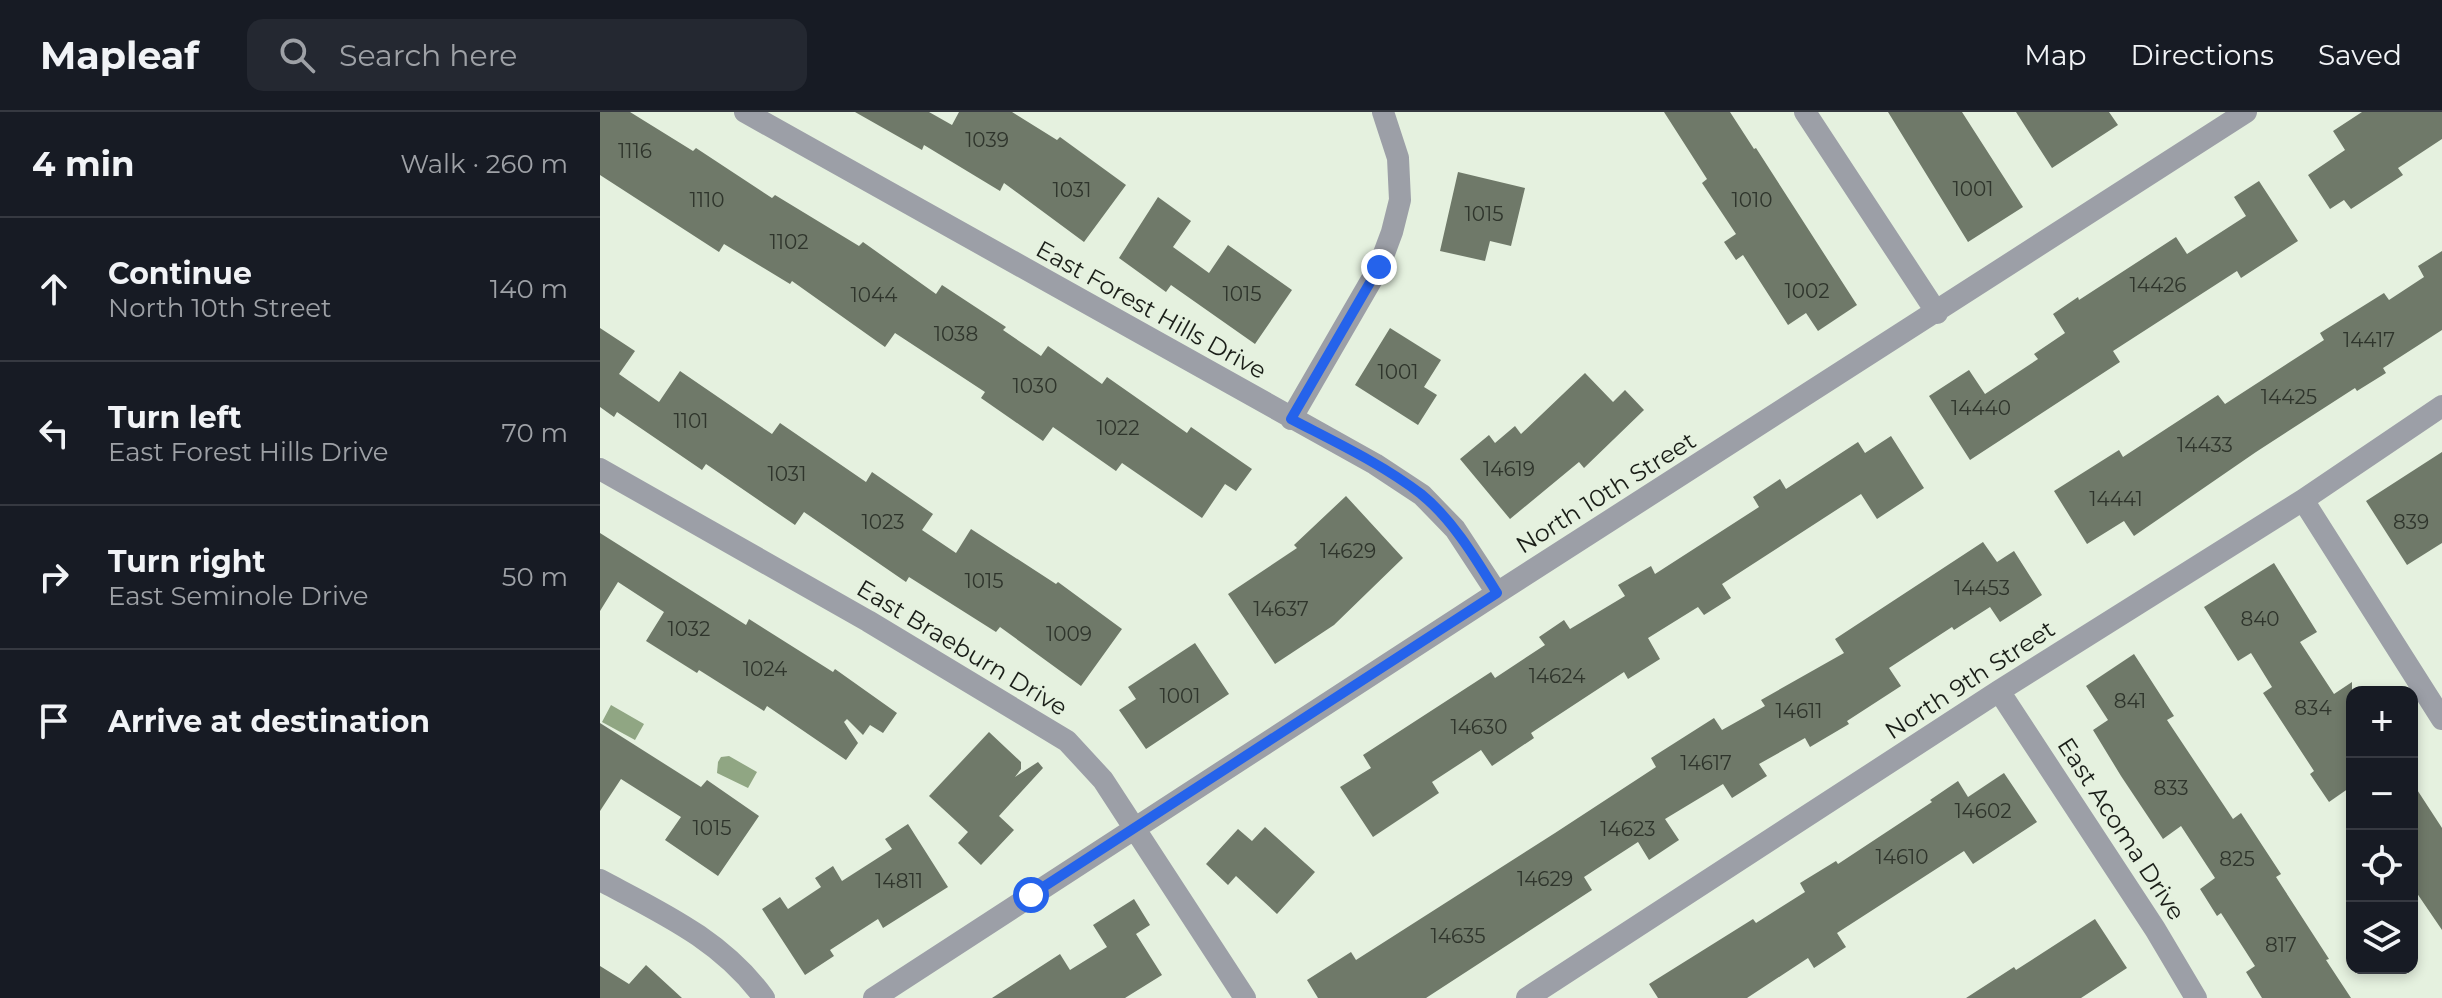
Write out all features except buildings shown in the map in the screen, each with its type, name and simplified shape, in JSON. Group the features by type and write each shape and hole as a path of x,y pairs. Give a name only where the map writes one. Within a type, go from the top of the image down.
{"street":[{"name":"East Forest Hills Drive","path":"745,112 1375,464 1422,495 1455,529 1497,593"},
{"path":"1291,419 1379,267 1392,232 1400,200 1398,158 1383,112"},
{"path":"1805,112 1937,313"},
{"name":"North 10th Street","path":"874,998 2246,112"},
{"name":"North 9th Street","path":"1527,998 1999,691 2303,500 2442,406"},
{"name":"East Braeburn Drive","path":"600,469 868,621 1067,741 1103,780 1245,998"},
{"path":"2303,500 2442,719"},
{"name":"East Acoma Drive","path":"1999,691 2155,929 2196,998"},
{"path":"600,880 680,923 719,949 747,974 764,998"}],"shaded area":[{"path":"611,705 644,724 635,740 602,722"},
{"path":"729,756 757,772 748,788 717,773 721,757"}],"route":[{"path":"1031,895 1497,593 1455,529 1422,495 1375,464 1291,419 1379,267"}]}
